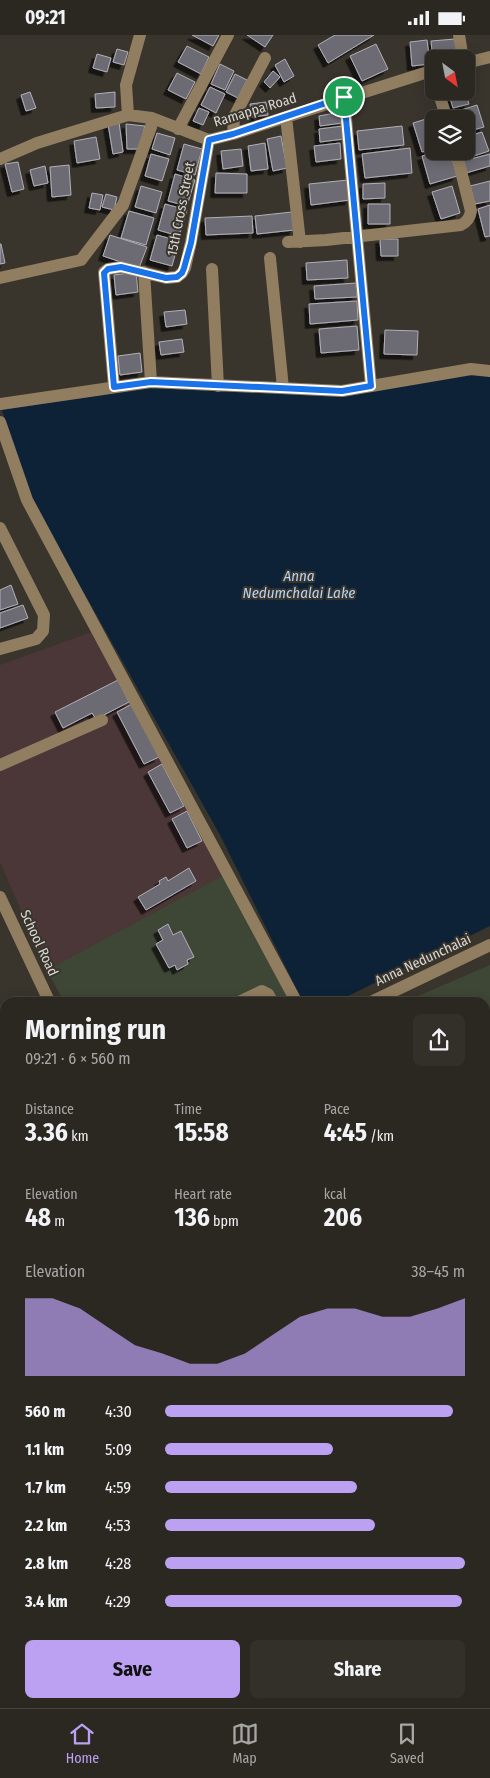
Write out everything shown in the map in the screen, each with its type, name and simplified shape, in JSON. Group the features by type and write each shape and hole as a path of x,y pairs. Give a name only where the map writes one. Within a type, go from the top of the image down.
{"street":[{"path":"128,115 126,85 140,35"},
{"path":"178,129 228,35"},
{"path":"459,35 461,50"},
{"path":"233,134 234,117 265,57"},
{"path":"475,61 490,57"},
{"name":"Ramappa Road","path":"0,159 37,143 128,115 152,118 209,140 233,134 344,97 425,74"},
{"path":"344,97 371,386"},
{"path":"286,117 294,242 465,223 469,219 471,211 458,160"},
{"path":"0,278 81,260 123,205 151,127 152,118"},
{"name":"15th Cross Street","path":"144,272 172,278 177,277 184,268 191,243 209,140"},
{"path":"270,258 283,389"},
{"path":"114,387 104,273 108,269 121,267 144,272 151,382"},
{"path":"212,269 218,386"},
{"path":"0,404 151,382 342,391 471,369 490,371"},
{"path":"0,422 27,500 294,997"},
{"path":"0,528 44,615 43,631 36,639 0,649"},
{"path":"0,765 102,720"},
{"name":"School Road","path":"0,897 47,997"},
{"name":"Anna Nedunchalai","path":"382,997 490,945"},
{"path":"250,997 262,991 270,997"}],"shaded area":[{"path":"92,632 224,875 47,970 0,862 0,665"}],"green space":[{"path":"224,875 287,997 61,997 47,970"},
{"path":"490,965 490,997 416,997"}],"water":[{"name":"Anna Nedumchalai Lake","path":"466,375 490,376 490,926 346,997 301,997 220,835 83,591 72,579 27,488 2,410 149,388 344,396"}],"building":[{"path":"192,35 219,35 213,46"},
{"path":"247,35 273,35 265,47"},
{"path":"335,35 374,35 328,63 318,45"},
{"path":"455,39 457,50 432,50 431,41"},
{"path":"427,40 428,50 425,50 425,65 412,66 410,42"},
{"path":"376,44 388,69 362,81 350,56"},
{"path":"187,46 209,57 201,74 178,62"},
{"path":"117,49 128,52 124,65 113,62"},
{"path":"97,54 111,58 107,72 93,68"},
{"path":"285,59 294,76 284,82 275,65"},
{"path":"220,64 234,71 225,90 211,84"},
{"path":"273,71 280,77 270,88 264,82"},
{"path":"177,73 195,82 186,99 168,90"},
{"path":"235,74 247,80 238,98 226,92"},
{"path":"210,87 225,94 216,113 201,105"},
{"path":"30,92 36,108 26,111 21,95"},
{"path":"115,92 115,107 96,108 95,94"},
{"path":"451,100 468,100 469,104 453,108"},
{"path":"266,102 268,115 252,117 250,104"},
{"path":"477,105 484,127 475,130 475,110 461,110"},
{"path":"199,108 209,112 203,125 193,121"},
{"path":"340,112 342,123 320,126 319,116"},
{"path":"425,119 425,151 422,152 413,123"},
{"path":"119,122 123,152 113,154 108,124"},
{"path":"126,124 145,126 139,149 127,149"},
{"path":"343,126 344,139 320,142 319,129"},
{"path":"402,126 404,145 359,150 357,131"},
{"path":"482,132 489,151 475,156 475,134"},
{"path":"157,133 175,138 170,155 152,149"},
{"path":"281,136 287,168 273,171 267,139"},
{"path":"96,137 100,159 77,163 74,141"},
{"path":"265,143 268,169 251,171 248,146"},
{"path":"340,143 341,159 316,162 314,146"},
{"path":"184,144 202,149 195,175 177,170"},
{"path":"410,148 412,173 365,178 362,154"},
{"path":"241,149 243,166 223,169 221,151"},
{"path":"151,154 169,159 162,181 145,176"},
{"path":"490,154 490,166 466,173 463,161 475,160 475,158"},
{"path":"425,155 425,160 453,160 457,176 430,184 422,156"},
{"path":"18,162 24,189 12,192 5,164"},
{"path":"69,165 71,195 52,197 50,167"},
{"path":"45,166 48,183 34,186 30,170"},
{"path":"216,173 247,174 247,193 215,193"},
{"path":"175,174 195,180 187,206 168,201"},
{"path":"348,180 350,200 311,205 309,184"},
{"path":"490,181 490,201 475,204 470,186"},
{"path":"385,183 385,198 363,199 363,184"},
{"path":"141,186 162,192 156,213 135,207"},
{"path":"452,186 460,213 441,219 432,192"},
{"path":"92,193 103,195 100,210 89,208"},
{"path":"106,194 117,197 114,210 102,207"},
{"path":"165,204 187,210 179,236 158,230"},
{"path":"368,204 390,204 390,224 368,224"},
{"path":"490,205 490,236 485,237 478,209"},
{"path":"129,211 154,218 146,245 121,238"},
{"path":"292,212 294,230 257,234 255,216"},
{"path":"252,216 253,233 206,235 205,218"},
{"path":"110,235 147,247 139,268 103,256"},
{"path":"157,235 179,241 172,266 150,260"},
{"path":"380,239 398,239 398,256 381,256"},
{"path":"0,244 5,263 0,264"},
{"path":"347,260 348,278 307,280 306,263"},
{"path":"136,272 138,292 116,295 114,275"},
{"path":"356,283 357,297 315,299 314,286"},
{"path":"357,301 358,320 310,324 309,304"},
{"path":"185,310 187,324 166,327 164,312"},
{"path":"357,326 359,350 321,353 319,329"},
{"path":"385,330 418,331 417,355 384,354"},
{"path":"182,339 184,352 161,355 159,342"},
{"path":"140,353 142,372 120,375 118,356"},
{"path":"11,585 18,604 0,610 0,590"},
{"path":"23,605 28,618 0,628 0,613"},
{"path":"118,680 129,702 96,719 92,713 63,728 55,712"},
{"path":"132,704 159,757 144,764 117,712"},
{"path":"162,764 184,806 170,813 148,772"},
{"path":"187,811 202,841 187,848 172,819"},
{"path":"189,868 196,881 146,910 138,897 160,884 159,881 166,877 168,881"},
{"path":"168,924 173,935 181,931 194,957 187,960 188,964 177,970 175,965 169,968 156,944 163,940 158,930"}],"route":[{"path":"344,97 371,386 342,391 151,382 114,387 103,279 104,273 108,269 121,267 166,278 177,277 182,273 191,243 209,140 233,134 344,97"}]}
